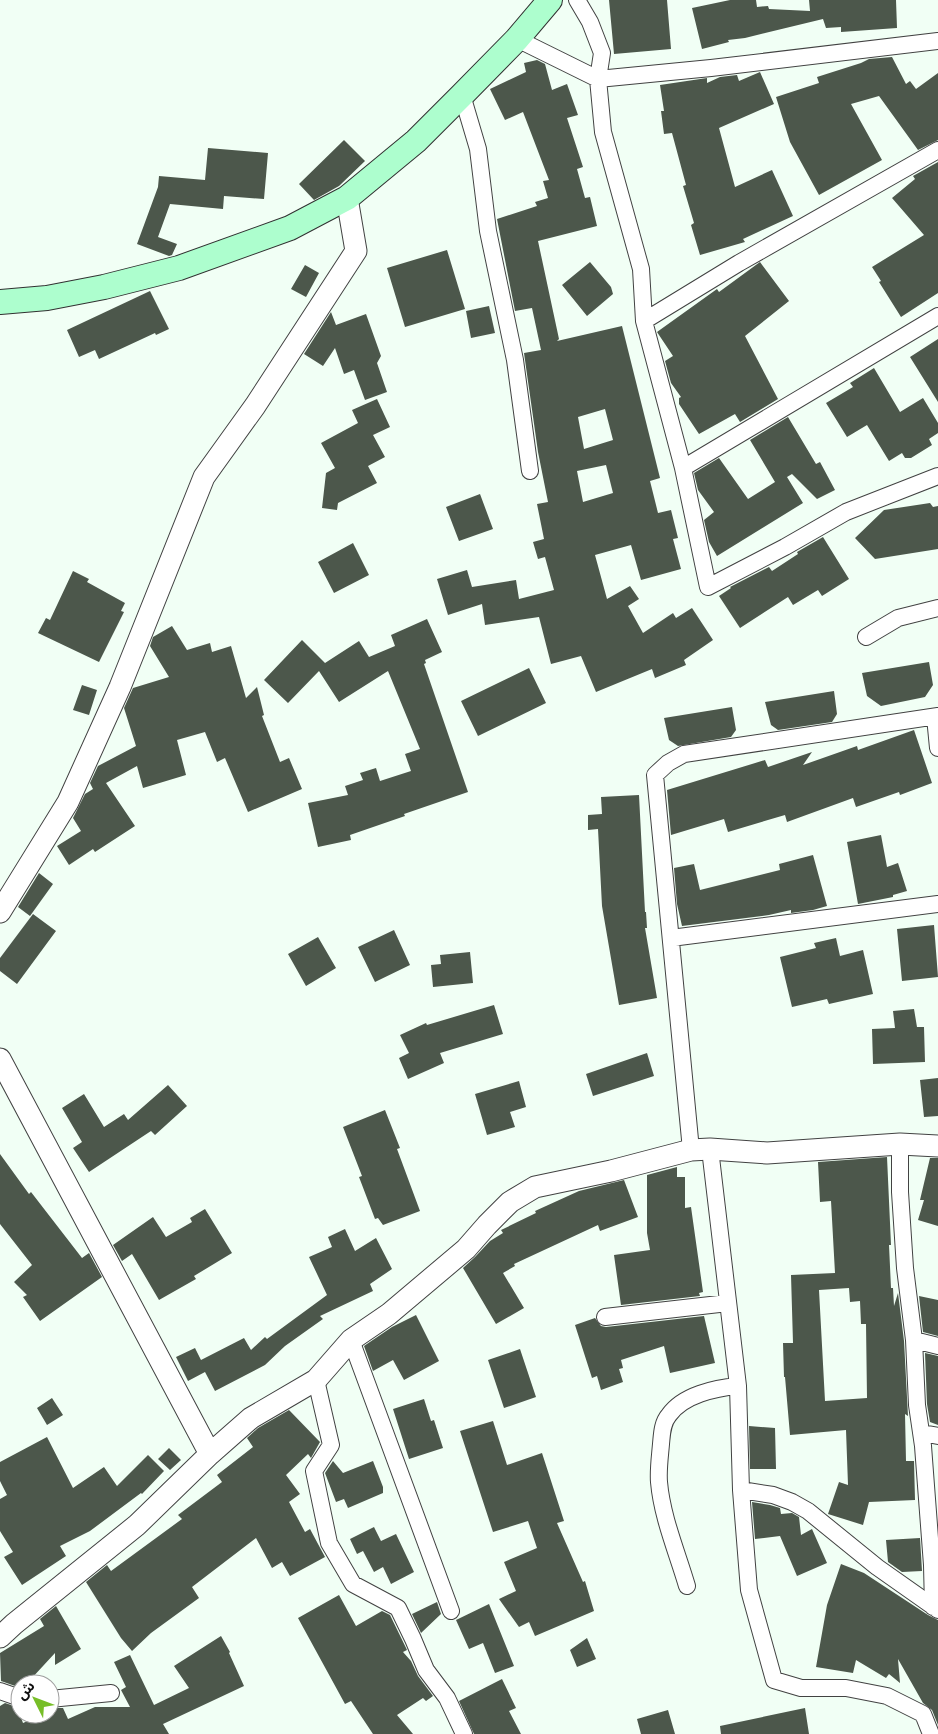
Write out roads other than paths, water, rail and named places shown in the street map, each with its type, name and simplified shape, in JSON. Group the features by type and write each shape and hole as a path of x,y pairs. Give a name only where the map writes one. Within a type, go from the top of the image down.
{"main road":[{"path":"0,302 47,298 104,287 179,268 290,228 347,198 416,141 462,96 550,0"}],"street":[{"path":"577,0 590,22 602,53 598,79 603,132 641,269 644,321 683,468 708,587 785,547 846,512 938,476"},
{"path":"517,38 598,79 711,68 938,41"},
{"path":"462,96 478,149 488,231 515,360 530,471"},
{"path":"644,321 938,150"},
{"path":"0,912 68,802 120,687 204,477 255,406 356,251 347,198"},
{"path":"683,468 938,316"},
{"path":"866,637 898,618 938,608"},
{"path":"931,1734 923,1714 887,1696 846,1688 801,1688 774,1680 749,1590 741,1490 738,1386 728,1303 700,1150 671,938 655,775 668,763 684,754 936,716 938,748"},
{"path":"671,938 938,904"},
{"path":"0,1059 210,1454"},
{"path":"900,1144 900,1192 905,1268 914,1340 917,1405 922,1433 936,1609"},
{"path":"0,1637 137,1525 210,1454 251,1418 316,1380 352,1340 388,1314 466,1250 510,1202 535,1187 700,1150 767,1153 900,1144 938,1146"},
{"path":"605,1318 728,1303"},
{"path":"352,1340 451,1611"},
{"path":"914,1340 938,1346"},
{"path":"316,1380 331,1445 314,1471 329,1543 353,1584 398,1608 426,1670 447,1698 464,1734"},
{"path":"687,1586 662,1504 659,1458 664,1424 668,1416 678,1405 708,1391 738,1386"},
{"path":"922,1433 938,1436"},
{"path":"741,1490 773,1496 792,1502 808,1511 877,1567 936,1609"},
{"path":"60,1698 111,1693"}]}
